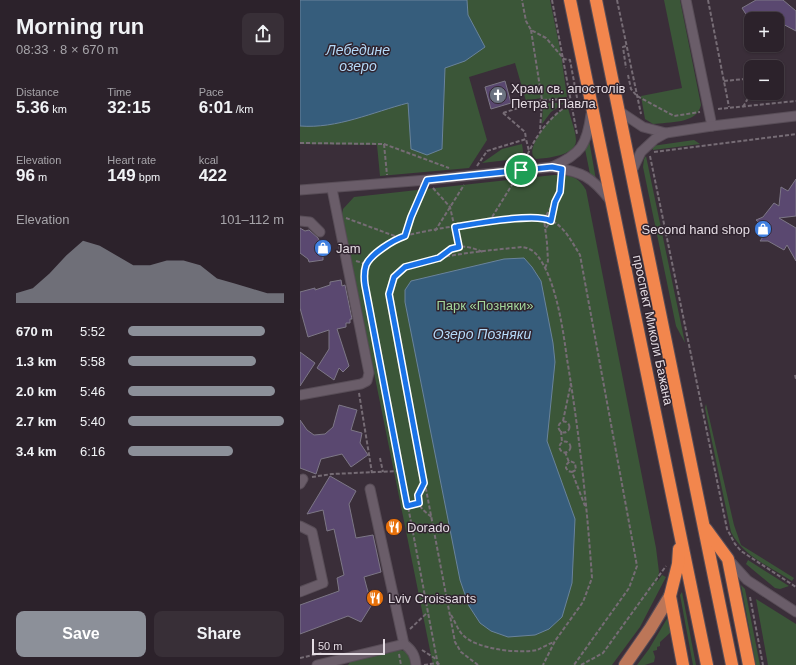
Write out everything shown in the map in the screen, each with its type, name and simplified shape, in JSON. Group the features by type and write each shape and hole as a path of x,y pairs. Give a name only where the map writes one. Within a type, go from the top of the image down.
{"highway":[{"name":"проспект Миколи Бажана","path":"570,0 707,665"},
{"name":"проспект Миколи Бажана","path":"596,0 732,665"},
{"path":"703,524 728,559 749,665"},
{"path":"680,532 678,564 670,596 683,665"}],"main road":[{"path":"625,665 650,629 670,596"}],"street":[{"path":"686,0 712,126"},
{"path":"552,167 565,161 581,148 586,140 592,108"},
{"path":"619,111 643,127 666,133"},
{"path":"632,173 642,152 655,139 666,133 796,116"},
{"path":"300,190 332,189 552,167 580,174 588,178 598,185 613,204"},
{"path":"300,395 358,384 367,381 369,373 332,189"},
{"path":"300,221 310,222 320,232"},
{"path":"370,489 403,640 415,656 416,665"},
{"path":"300,526 312,532 323,583 300,592"},
{"path":"728,559 747,580 796,612"},
{"path":"317,665 346,661 403,640"}],"path":[{"path":"522,0 526,21 531,30 542,100 540,132"},
{"path":"552,0 579,141"},
{"path":"617,0 637,96"},
{"path":"708,0 729,107"},
{"path":"526,139 524,132 503,113 542,100 567,99 571,103 578,104 570,60 564,59 546,38 531,30"},
{"path":"626,68 623,47 627,46"},
{"path":"628,75 631,90 637,96 674,116 729,107 796,102"},
{"path":"724,81 744,79"},
{"path":"743,107 747,100"},
{"path":"796,134 649,153 727,529 732,540 741,551 796,587"},
{"path":"300,143 384,144 449,168"},
{"path":"384,144 388,183"},
{"path":"545,269 548,261 544,219 560,192 562,169"},
{"path":"405,236 411,217 427,180 450,207 459,247"},
{"path":"546,228 551,221 555,202"},
{"path":"337,214 363,226 400,238"},
{"path":"420,665 438,664 376,349 365,285 364,273 366,264 376,254 405,236 489,222 539,218 551,221 567,235 580,255 637,566 629,588 574,665"},
{"path":"439,258 451,249 459,247 467,246 484,252"},
{"path":"478,665 461,652 455,642 433,518 424,483 389,294 394,277 405,267 439,258 522,246 530,248 537,254 545,269 561,320 571,381 586,509 592,578 583,602 555,642 543,665"},
{"path":"795,375 796,379"},
{"path":"569,462 565,452 561,451 559,448 559,444 562,442 561,432 558,426 563,421 571,381"},
{"path":"358,384 372,472"},
{"path":"561,432 566,432 569,428 568,423 563,421"},
{"path":"562,442 567,442 570,444 569,449 565,452"},
{"path":"380,458 383,472"},
{"path":"569,462 572,461 576,464 576,470 572,472"},
{"path":"569,462 566,465 566,468 568,472 572,472 586,509"},
{"path":"301,481 332,474 400,471"},
{"path":"424,483 418,495 419,503 421,510 433,518"},
{"path":"407,506 419,503"},
{"path":"581,665 604,653 666,566"},
{"path":"750,597 763,665"},
{"path":"403,640 428,612"},
{"path":"450,613 463,636 482,646 510,650 537,650 555,642"}],"green space":[{"path":"300,0 550,0 561,54 567,97 542,100 541,98 526,101 515,63 469,77 487,140 469,168 380,176 377,145 300,144"},
{"path":"664,0 680,0 701,105 694,116 688,119 653,124 645,119 641,96 682,88"},
{"path":"543,103 564,103 551,112 542,124"},
{"path":"568,108 575,133 576,141 574,146 566,153 536,159 533,155 533,150 538,136 556,114"},
{"path":"589,140 596,180 590,174 585,149"},
{"path":"694,140 700,144 653,150 652,146"},
{"path":"522,144 524,158 482,163 502,149"},
{"path":"646,156 685,343 676,326 643,167"},
{"name":"Парк «Позняки»","path":"554,175 573,177 583,185 586,190 656,548 659,572 657,582 662,575 666,577 640,627 612,665 433,665 342,214 343,209 354,197"},
{"path":"706,404 734,525 741,545 794,578 792,581 766,566 742,548 731,532 705,408"},
{"path":"748,560 789,586 780,589 775,588 746,564"},
{"path":"741,585 745,589 760,665 756,665"},
{"path":"682,592 696,665 693,665 680,595"},
{"path":"756,599 796,624 796,665 768,665"},
{"path":"668,617 671,632 660,642 660,646 657,647 657,650 653,651 655,657 654,662 645,665 637,665 649,649"},
{"path":"398,649 407,652 412,660 411,665 348,665 350,662"}],"water":[{"name":"Лебедине озеро","path":"300,0 467,0 468,15 485,47 465,61 445,68 442,149 427,155 411,149 408,103 355,119 328,125 300,126"},
{"name":"Озеро Позняки","path":"524,258 541,281 553,343 555,362 547,441 575,519 572,583 562,617 549,629 535,635 508,637 491,631 480,623 469,606 460,580 405,302 405,290 411,281 504,259"}],"building":[{"path":"756,0 783,0 796,11 796,31 784,25 784,12 745,12 742,8"},
{"name":"Храм св. апостолів Петра і Павла","path":"505,81 511,103 491,109 485,87"},
{"path":"796,179 796,216 779,218 796,228 796,261 787,245 784,250 768,241 760,241 763,237 760,231 760,223 756,220 763,217 774,203 779,206 781,187 788,191"},
{"path":"300,228 305,231 309,230 318,238 323,248 323,260 309,262 308,259 300,253"},
{"path":"341,280 342,286 345,285 352,319 350,319 350,323 346,323 346,327 337,329 349,366 343,372 339,368 334,380 317,368 329,349 329,330 308,337 300,308 300,292 315,288 315,290 330,285 330,282"},
{"path":"300,352 315,363 300,386"},
{"path":"339,405 357,410 351,430 362,433 360,443 368,455 351,467 342,454 321,459 316,474 300,468 300,420 307,430 314,435 325,434 333,427"},
{"path":"330,476 356,491 349,504 356,538 373,535 381,572 364,577 368,592 376,598 361,622 348,616 300,634 300,605 339,591 337,578 344,575 334,529 327,531 323,510 307,514"}],"place":[{"name":"Храм св. апостолів Петра і Павла","path":"498,95"},
{"name":"Second hand shop","path":"763,229"},
{"name":"Jam","path":"323,248"},
{"name":"Dorado","path":"394,527"},
{"name":"Lviv Croissants","path":"375,598"}],"route":[{"path":"552,167 562,169 560,192 555,202 551,221 548,219 539,218 489,222 455,227 459,247 451,249 439,258 405,267 394,277 389,294 424,483 418,495 419,503 407,506 365,285 364,273 366,264 391,242 405,236 411,217 427,180 521,170 552,167"}]}
